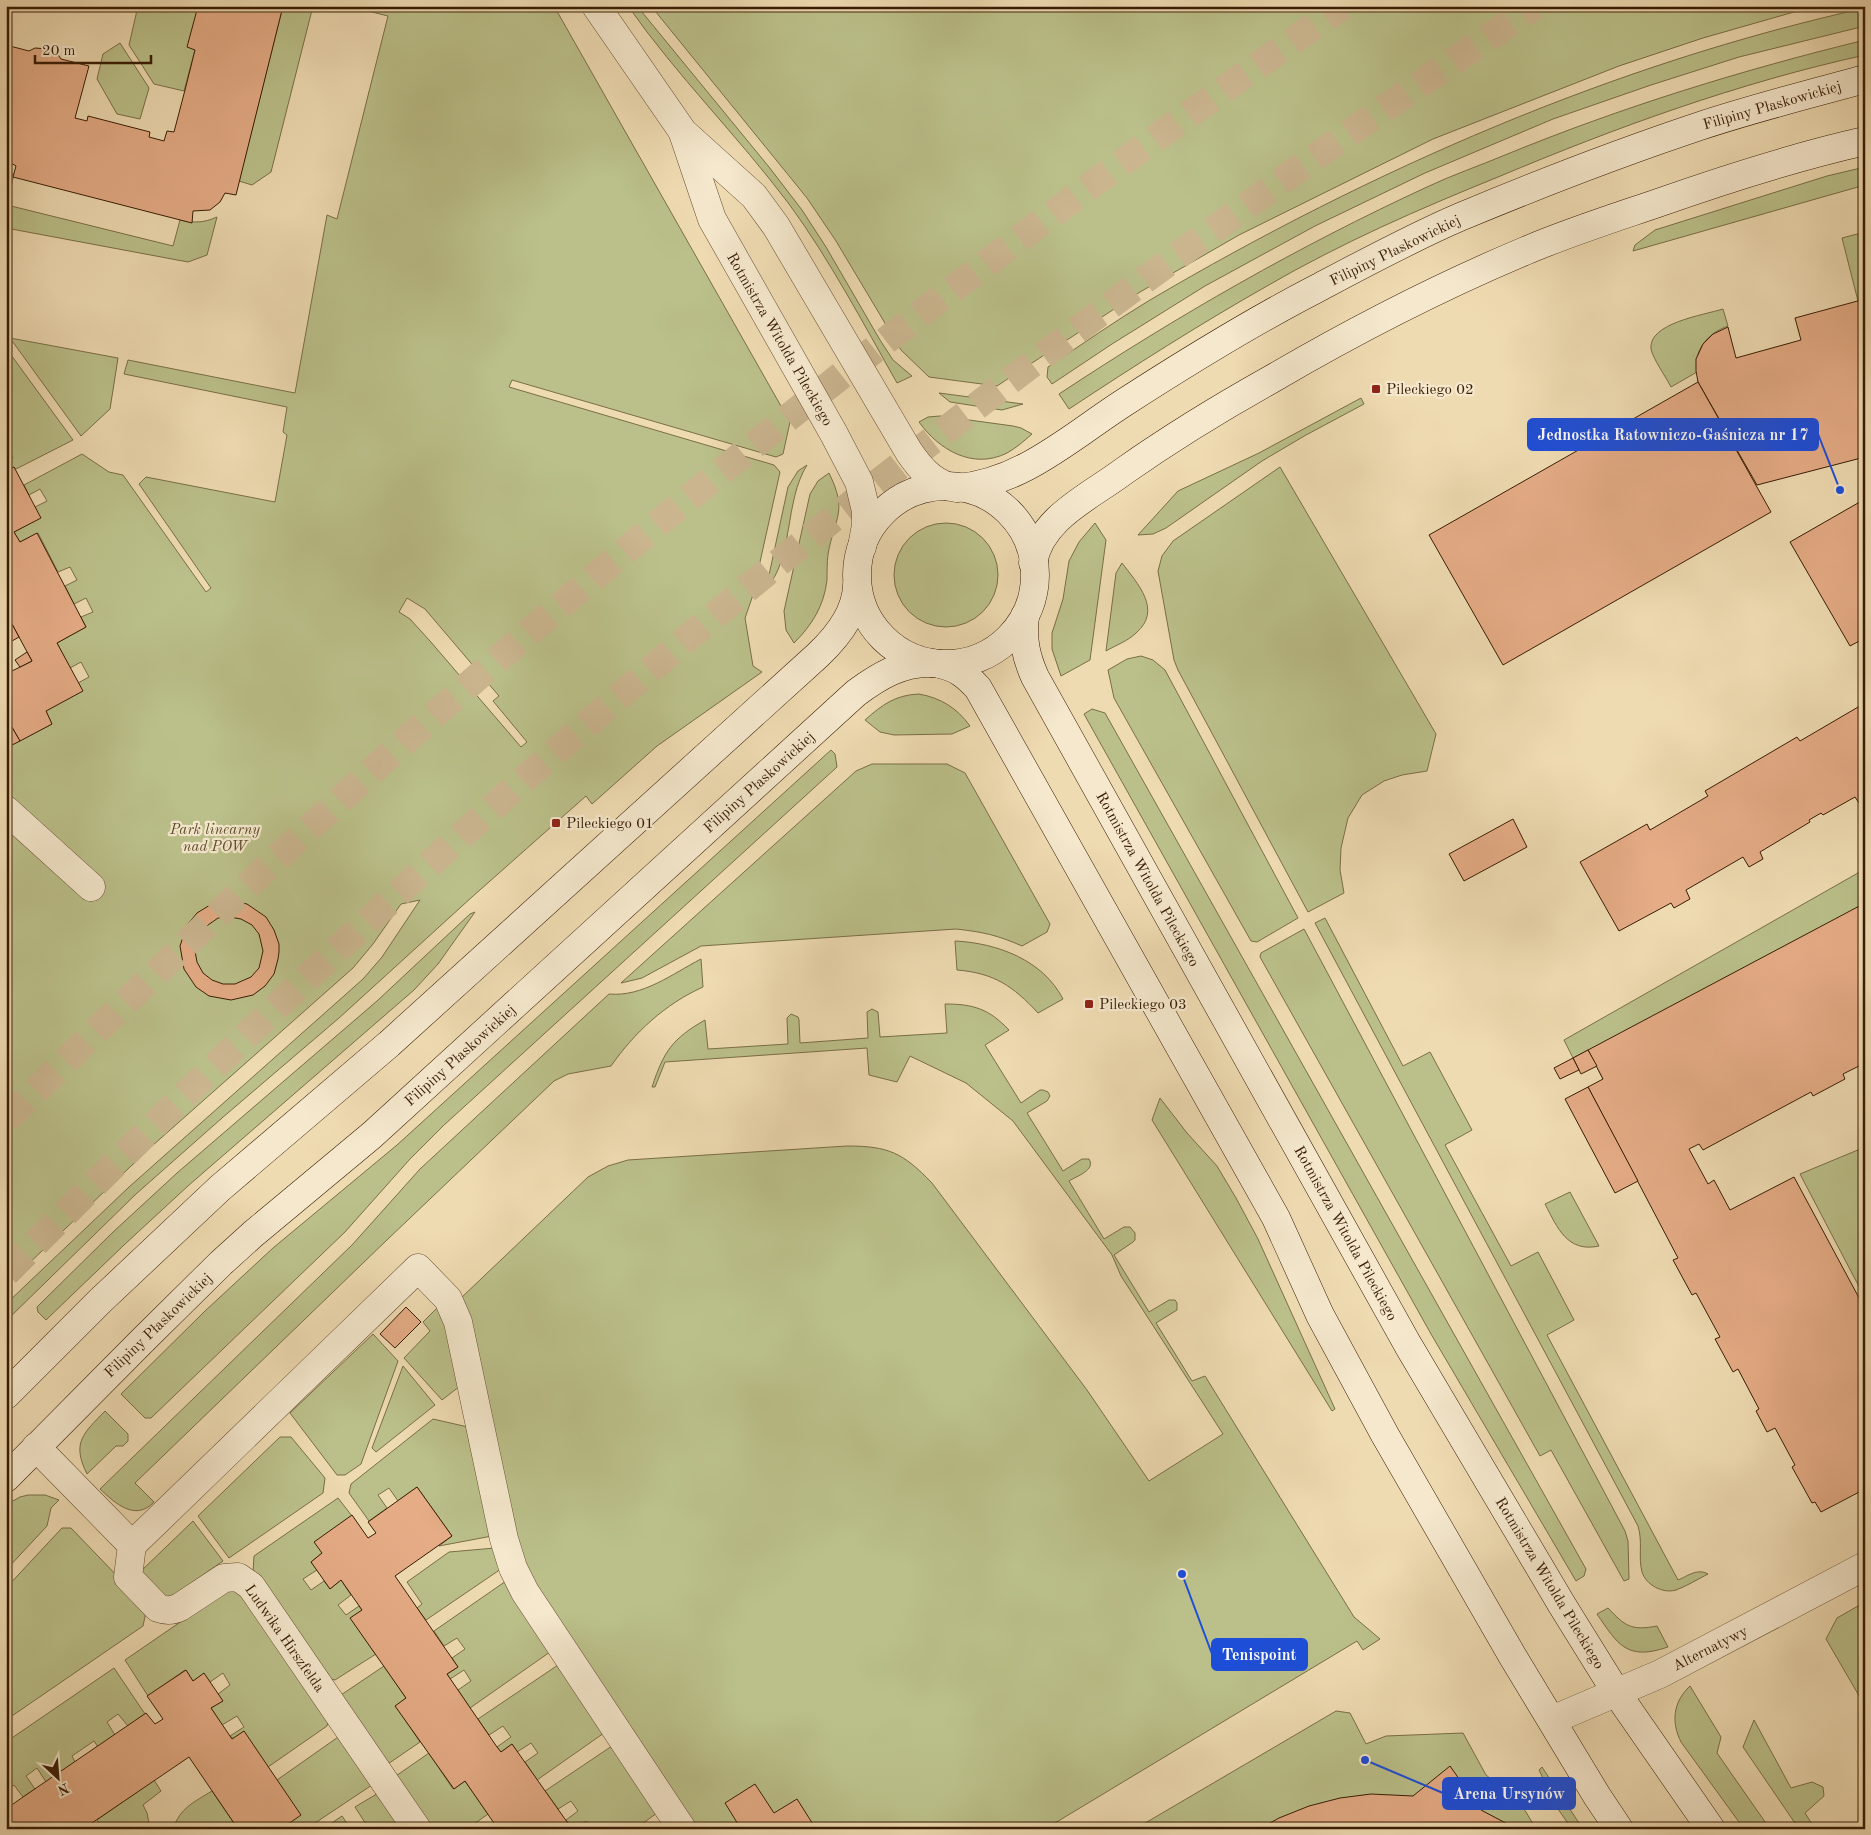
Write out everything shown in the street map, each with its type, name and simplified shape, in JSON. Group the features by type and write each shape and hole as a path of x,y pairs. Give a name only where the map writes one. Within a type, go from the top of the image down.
{"main road":[{"name":"Rotmistrza Witolda Pileckiego","path":"596,6 683,132 754,196 790,248 909,452 931,478 941,484 953,487"},
{"name":"Filipiny Płaskowickiej","path":"953,487 990,483 1020,470 1124,402 1243,330 1312,291 1459,218 1629,150 1702,125 1865,79"},
{"name":"Rotmistrza Witolda Pileckiego","path":"683,132 712,219 838,441 859,482 866,511 866,525 862,547"},
{"path":"936,663 956,664 970,660 988,653 1006,641 1025,616 1030,605 1033,591 1035,550 1041,538 1058,519 1137,462 1240,397 1374,322 1524,251 1707,186 1826,150 1865,141"},
{"path":"6,1395 100,1301 220,1188 389,1044 830,644 848,618 857,595 858,567 862,547 874,524 897,501 921,490 953,487 984,495 1003,508 1014,520 1029,546 1034,563"},
{"path":"857,586 862,609 868,621 880,636 906,653 963,672 978,688 1276,1218 1320,1315 1385,1435 1513,1657 1619,1829"},
{"name":"Rotmistrza Witolda Pileckiego","path":"1025,616 1023,632 1027,659 1056,716 1408,1345 1562,1606 1616,1692 1711,1829"},
{"name":"Filipiny Płaskowickiej","path":"6,1478 221,1264 372,1135 856,693 885,673 919,662 936,663"},
{"path":"6,810 91,887"},
{"path":"36,1447 132,1545 418,1268 448,1299 458,1322 504,1539 514,1570 525,1592 682,1829"},
{"name":"Ludwika Hirszfelda","path":"132,1545 128,1577 158,1608 163,1610 180,1607 224,1578 238,1577 251,1586 416,1829"},
{"name":"Alternatywy","path":"1552,1720 1660,1674 1865,1566"}],"green space":[{"path":"138,6 198,6 195,50 184,91 154,84 129,45"},
{"path":"283,6 313,6 271,172 252,185 239,181"},
{"name":"Park linearny nad POW","path":"360,6 554,6 790,422 783,454 776,457 512,380 509,387 774,465 780,472 752,598 745,618 753,666 762,672 657,746 592,804 586,796 339,1018 136,1194 6,1321 6,1304 129,1187 363,979 382,957 420,900 401,904 373,944 353,968 152,1146 22,1270 6,1282 6,748 52,724 46,711 82,691 78,683 89,677 81,662 70,668 57,643 86,627 81,617 93,612 86,598 74,604 65,586 77,580 70,567 58,572 38,533 20,542 14,532 40,518 35,507 47,501 40,489 29,495 24,485 82,454 109,472 123,475 206,592 211,588 139,484 146,477 275,502 287,435 283,432 287,407 124,374 128,360 295,393 327,215 337,219 388,16 360,9","holes":["407,598 425,609 499,696 493,701 527,742 521,747 430,641 410,619 399,612"]},
{"path":"628,6 637,6 769,167 802,210 826,247 893,360 912,376 897,383 832,269 804,225 749,154 667,57"},
{"path":"651,6 1815,6 1703,38 1619,66 1433,139 1239,235 1140,292 997,386 929,377 901,350 836,241 807,198"},
{"path":"1865,8 1865,26 1739,57 1651,85 1553,119 1425,173 1315,226 1205,286 1052,384 1047,377 1048,367 1150,300 1234,252 1320,207 1407,165 1496,126 1586,91 1678,59 1771,31"},
{"path":"1865,40 1865,55 1771,79 1678,108 1588,141 1410,214 1323,255 1267,286 1167,346 1069,409 1059,394 1148,337 1239,283 1332,233 1436,183 1638,105 1773,64"},
{"path":"120,43 149,88 140,119 117,114 97,79 103,54"},
{"path":"1865,167 1865,185 1633,251 1635,245 1655,230 1827,176"},
{"path":"6,173 14,174 7,205 173,246 180,220 199,222 217,217 207,255 188,262 6,228"},
{"path":"1865,232 1865,299 1858,301 1842,238"},
{"path":"1723,309 1728,326 1714,333 1704,343 1697,357 1697,372 1671,387 1652,353 1652,340 1667,326 1691,317"},
{"path":"10,338 118,358 110,409 81,436"},
{"path":"6,348 73,440 16,469 14,467 6,471 6,461 13,458 6,445"},
{"path":"939,393 1023,404 1002,410 950,402"},
{"path":"1361,398 1364,404 1262,461 1166,528 1153,534 1138,535 1178,491 1259,453"},
{"path":"940,416 1013,426 1032,434 1017,447 994,458 969,458 947,449 936,441 919,422 928,417"},
{"path":"807,465 795,496 781,562 775,576 766,589 788,487 798,471"},
{"path":"1280,467 1436,734 1427,771 1402,775 1384,781 1362,795 1348,818 1341,848 1340,870 1344,893 1308,912 1178,670 1174,660 1158,571 1162,556 1173,541"},
{"path":"829,473 835,486 839,506 828,554 827,580 820,607 806,629 794,643 786,630 784,611 810,494 818,481"},
{"path":"946,523 966,527 983,538 994,555 998,575 994,595 983,612 966,623 946,627 926,623 909,612 898,595 894,575 898,555 909,538 926,527"},
{"path":"1095,523 1106,540 1090,660 1061,676 1052,649 1052,633 1063,599 1069,561 1079,542"},
{"path":"1122,563 1145,597 1147,615 1144,624 1133,636 1106,651 1116,573"},
{"path":"1141,656 1153,660 1165,670 1298,918 1257,942 1251,941 1114,698 1108,670 1127,659"},
{"path":"919,694 934,698 948,705 960,714 970,726 952,734 894,735 880,732 865,720 889,702 903,696"},
{"path":"1092,709 1105,713 1586,1569 1584,1576 1576,1581 1431,1334 1084,714"},
{"path":"831,750 835,754 837,767 443,1126 410,1159 345,1232 151,1418 145,1418 121,1394 205,1311 273,1248 397,1145"},
{"path":"872,764 947,764 965,773 1050,924 1047,932 1022,946 990,934 956,929 701,946 642,978 621,983 856,771"},
{"path":"1865,869 1865,986 1603,1079 1588,1050 1573,1058 1564,1040"},
{"path":"475,912 438,964 414,990 189,1185 46,1320 38,1312 37,1307 112,1233 177,1173 377,1001 470,914"},
{"path":"1325,918 1403,1066 1430,1052 1472,1130 1445,1145 1511,1266 1538,1252 1574,1320 1547,1335 1678,1580 1696,1572 1708,1574 1684,1587 1671,1591 1656,1587 1644,1577 1641,1566 1638,1526 1315,923"},
{"path":"1304,929 1625,1531 1628,1541 1629,1579 1624,1581 1551,1450 1540,1456 1260,957 1261,953"},
{"path":"955,941 987,945 1017,956 1044,974 1063,999 1038,1013 1020,995 1002,982 982,974 957,970"},
{"path":"701,959 703,987 676,1002 651,1020 611,1066 568,1074 554,1081 135,1483 154,1502 147,1508 133,1510 119,1505 100,1489 352,1245 420,1169 609,994 634,992 645,988"},
{"path":"945,1004 964,1005 980,1009 995,1017 1009,1030 985,1045 1021,1103 1040,1090 1048,1092 1050,1096 1047,1101 1027,1113 1063,1171 1082,1159 1089,1159 1090,1166 1088,1169 1069,1181 1104,1239 1124,1227 1130,1227 1135,1233 1135,1240 1114,1255 1149,1312 1169,1300 1175,1300 1177,1310 1156,1323 1192,1381 1205,1376 1354,1617 1380,1639 1363,1650 1357,1641 1045,1829 710,1829 708,1826 705,1829 696,1829 535,1586 514,1535 461,1298 588,1177 608,1166 628,1160 847,1146 862,1146 894,1153 912,1165 932,1183 1087,1390 1149,1481 1223,1434 1121,1276 1112,1255 1013,1121 966,1083 910,1056 897,1082 869,1075 867,1048 665,1062 655,1087 652,1087 665,1055 671,1047 684,1033 705,1020 708,1049 788,1044 787,1018 791,1014 798,1017 799,1020 800,1043 868,1038 867,1012 872,1009 878,1012 880,1037 947,1033"},
{"path":"1160,1098 1187,1133 1217,1166 1236,1198 1258,1239 1335,1409 1332,1411 1152,1120"},
{"path":"1865,1147 1865,1298 1800,1174"},
{"path":"1570,1192 1599,1246 1579,1246 1571,1242 1564,1236 1554,1221 1545,1204"},
{"path":"439,1306 447,1326 460,1386 442,1400 404,1358 430,1331 423,1322"},
{"path":"373,1334 398,1361 361,1464 345,1475 337,1475 290,1413"},
{"path":"403,1366 435,1405 376,1452 372,1448"},
{"path":"105,1411 128,1434 128,1441 123,1446 116,1446 87,1474 80,1454 82,1439"},
{"path":"433,1419 468,1427 492,1536 439,1546 452,1536 417,1487 398,1501 389,1488 378,1495 387,1508 369,1521 349,1493 351,1484"},
{"path":"280,1437 291,1437 325,1478 323,1493 229,1558 198,1516"},
{"path":"28,1495 45,1495 59,1500 51,1508 47,1526 6,1570 6,1505"},
{"path":"338,1498 352,1516 322,1553 311,1562 317,1570 303,1579 311,1590 324,1581 330,1589 341,1580 351,1595 338,1605 346,1615 359,1606 362,1610 351,1618 376,1654 335,1680 326,1678 253,1573 254,1556"},
{"path":"193,1521 223,1561 169,1598 157,1597 140,1572"},
{"path":"62,1528 71,1528 147,1607 143,1626 6,1720 6,1588"},
{"path":"495,1548 501,1569 426,1620 417,1608 422,1604 407,1582 449,1552"},
{"path":"506,1581 550,1652 470,1708 458,1690 471,1681 464,1670 450,1679 447,1674 458,1667 452,1658 465,1649 457,1638 444,1646 434,1631"},
{"path":"234,1591 244,1594 329,1718 327,1726 268,1767 230,1736 244,1727 237,1716 222,1725 211,1708 222,1701 218,1694 230,1685 223,1673 210,1682 193,1681 185,1670 148,1696 125,1660 224,1592"},
{"path":"1865,1602 1865,1706 1826,1639 1837,1618"},
{"path":"1608,1608 1629,1626 1641,1628 1657,1626 1668,1647 1643,1652 1633,1651 1625,1647 1611,1634 1597,1614"},
{"path":"558,1665 604,1733 537,1780 525,1762 538,1753 531,1743 517,1752 512,1744 501,1752 497,1747 511,1737 503,1726 489,1735 478,1719"},
{"path":"384,1666 406,1698 396,1706 420,1742 385,1766 338,1697"},
{"path":"114,1668 145,1714 128,1726 118,1714 107,1722 115,1735 98,1747 94,1741 72,1756 75,1762 46,1782 37,1768 26,1776 35,1789 23,1797 14,1785 6,1791 6,1742"},
{"path":"1690,1686 1721,1737 1717,1753 1770,1829 1744,1829 1681,1742 1676,1727 1675,1712 1684,1692"},
{"path":"1336,1711 1350,1713 1366,1744 1386,1736 1463,1733 1486,1775 1512,1795 1526,1812 1536,1829 1135,1829"},
{"path":"1754,1720 1791,1788 1812,1782 1823,1787 1824,1796 1805,1813 1815,1829 1799,1829 1743,1747"},
{"path":"341,1735 375,1783 306,1829 281,1829 277,1780"},
{"path":"612,1746 657,1813 635,1829 592,1829 586,1821 576,1829 572,1829 566,1820 578,1811 571,1801 558,1809 545,1791"},
{"path":"429,1753 453,1789 465,1781 488,1814 467,1829 428,1829 393,1778"},
{"path":"1542,1767 1583,1829 1572,1829 1558,1809 1539,1770"},
{"path":"154,1780 161,1791 143,1805 147,1813 150,1829 103,1829 97,1820"},
{"path":"212,1791 238,1829 173,1829 184,1811 194,1802"},
{"path":"380,1792 405,1829 369,1829 355,1807"},
{"path":"342,1816 351,1829 323,1829"}],"building":[{"path":"198,6 283,6 236,195 225,193 220,202 210,210 193,211 192,223 13,177 16,166 6,160 6,45 29,51 35,48 48,49 57,53 61,59 89,66 75,118 87,121 88,116 150,132 149,137 164,141 167,131 174,132 185,90 195,50 187,47"},
{"path":"1865,299 1865,457 1757,485 1698,382 1696,359 1703,344 1713,334 1728,327 1736,358 1801,340 1795,318"},
{"path":"1698,382 1771,512 1503,665 1429,535"},
{"path":"14,467 41,518 14,532 20,542 37,533 86,627 57,643 83,691 46,711 52,724 20,741 6,717 6,674 32,661 6,613 6,471"},
{"path":"1865,499 1865,638 1850,646 1790,542"},
{"path":"12,624 19,637 12,641 6,628"},
{"path":"27,652 32,661 20,667 15,660"},
{"path":"1865,703 1865,800 1859,803 1855,797 1823,815 1821,813 1809,820 1810,822 1760,852 1763,859 1749,867 1743,857 1686,890 1690,899 1674,908 1671,903 1619,931 1580,862 1647,824 1650,830 1708,796 1705,791 1797,737 1800,741"},
{"path":"6,717 20,741 6,748"},
{"path":"1513,819 1527,847 1464,881 1449,854"},
{"path":"232,901 247,904 266,917 274,930 279,944 279,952 274,974 265,986 253,995 231,1000 209,996 196,987 184,969 180,946 187,925 197,913 210,905","holes":["230,917 241,919 252,925 259,934 263,951 259,968 251,977 235,984 223,984 212,980 203,973 197,962 195,951 200,933 218,918"]},
{"path":"1865,903 1865,1063 1843,1074 1845,1079 1813,1096 1811,1092 1703,1150 1699,1144 1689,1149 1708,1184 1714,1180 1730,1210 1794,1177 1865,1309 1865,1482 1863,1483 1865,1489 1821,1512 1815,1502 1812,1503 1792,1467 1795,1465 1775,1428 1767,1432 1756,1411 1759,1409 1738,1369 1733,1372 1715,1339 1720,1337 1696,1293 1692,1295 1673,1260 1678,1258 1588,1087 1603,1079 1588,1050"},
{"path":"1588,1050 1597,1066 1581,1074 1573,1058"},
{"path":"1573,1058 1579,1070 1560,1079 1554,1068"},
{"path":"1588,1087 1638,1181 1615,1193 1565,1099"},
{"path":"406,1307 421,1322 395,1348 380,1334"},
{"path":"417,1487 452,1536 395,1576 458,1667 447,1674 497,1747 501,1752 512,1744 572,1829 498,1829 465,1781 454,1789 395,1706 406,1698 350,1618 362,1610 341,1580 330,1589 311,1562 322,1553 314,1542 352,1515 368,1538 376,1533 368,1522"},
{"path":"186,1670 193,1681 204,1673 223,1701 211,1708 232,1739 244,1731 301,1815 281,1829 238,1829 189,1757 89,1825 91,1829 6,1829 6,1809 23,1797 146,1713 155,1724 163,1719 147,1696"},
{"path":"1450,1766 1481,1810 1517,1829 1259,1829 1279,1818 1309,1806 1340,1798 1371,1794 1413,1796"},
{"path":"755,1784 774,1813 797,1799 816,1829 741,1829 725,1803"}],"tunnel":[{"path":"6,1120 194,936 322,817 452,699 617,558 819,393 922,313 1130,157 1343,6"},
{"path":"6,1273 212,1069 423,870 640,678 751,585 946,430 1111,305 1364,123 1535,6"}],"place":[{"name":"Pileckiego 02","path":"1376,389"},
{"name":"Jednostka Ratowniczo-Gaśnicza nr 17","path":"1840,490"},
{"name":"Pileckiego 01","path":"556,823"},
{"name":"Pileckiego 03","path":"1089,1004"},
{"name":"Tenispoint","path":"1182,1574"},
{"name":"Arena Ursynów","path":"1365,1760"}]}
